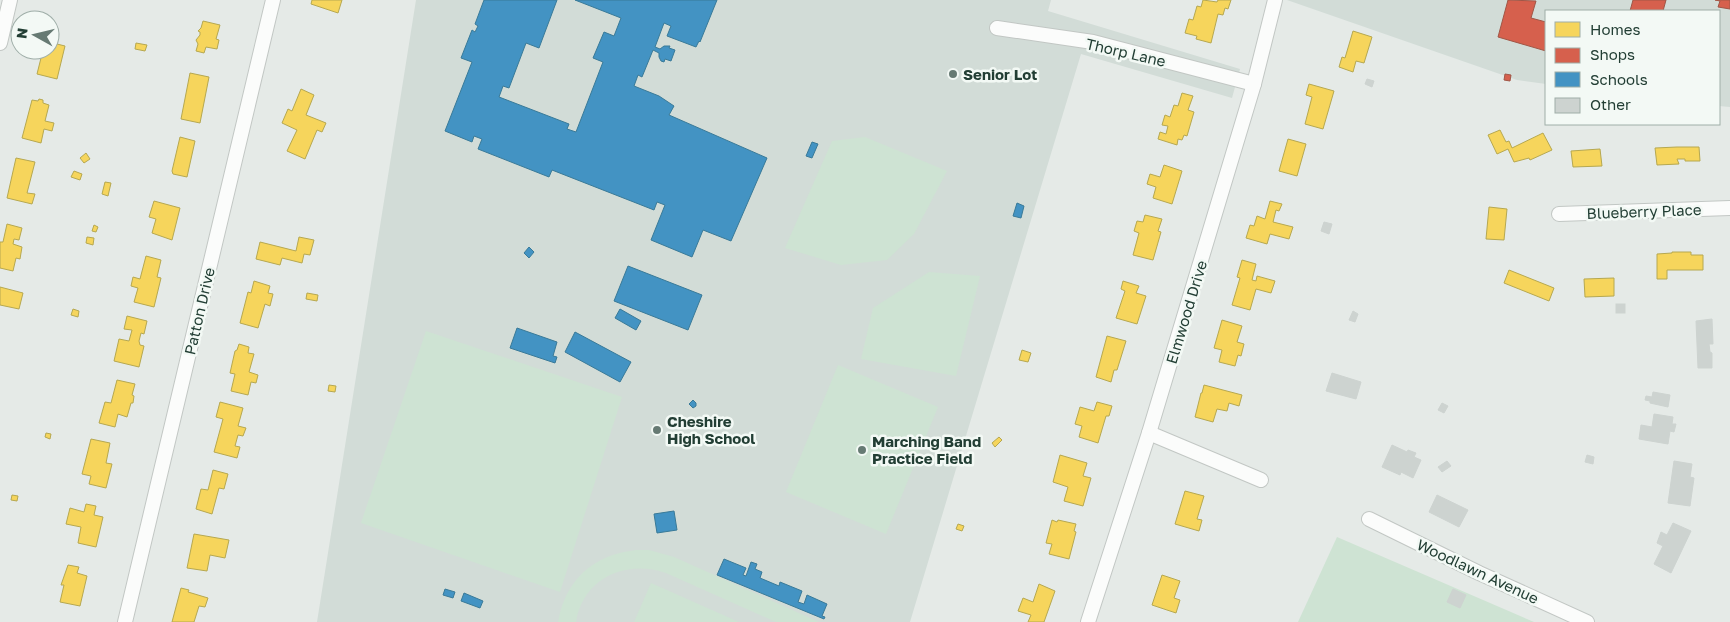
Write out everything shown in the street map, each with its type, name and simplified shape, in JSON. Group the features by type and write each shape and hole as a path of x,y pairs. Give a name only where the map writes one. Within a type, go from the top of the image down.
{"street":[{"path":"0,43 10,0"},
{"name":"Patton Drive","path":"125,622 273,0"},
{"name":"Elmwood Drive","path":"1088,622 1149,433 1254,84 1275,0"},
{"name":"Thorp Lane","path":"996,28 1094,42 1254,84"},
{"name":"Blueberry Place","path":"1559,214 1730,208"},
{"path":"1149,433 1261,480"},
{"name":"Woodlawn Avenue","path":"1369,520 1479,574 1587,622"}],"shaded area":[{"name":"Cheshire High School","path":"416,0 1051,0 1048,11 1240,69 1232,98 1081,54 910,622 317,622"},
{"path":"1287,0 1730,0 1730,107 1720,106 1720,10 1545,10 1545,84 1517,80"}],"green space":[{"path":"865,137 947,171 914,234 887,260 841,265 785,248 832,141"},
{"path":"929,272 980,276 956,376 861,359 873,308"},
{"path":"426,331 622,397 560,592 361,523"},
{"name":"Marching Band Practice Field","path":"838,365 938,407 886,534 786,492"},
{"path":"1337,537 1534,622 1298,622"},
{"path":"636,550 649,550 674,557 819,622 776,622 666,573 651,569 636,569 622,571 597,583 587,594 580,607 576,622 558,622 568,593 584,572 607,557"},
{"path":"651,583 739,622 634,622"}],"building: Homes":[{"path":"312,0 342,0 338,13 311,4"},
{"path":"1203,0 1217,2 1218,0 1231,0 1228,9 1225,8 1223,15 1218,14 1211,43 1196,39 1197,36 1185,33 1189,19 1193,20 1197,6 1201,7"},
{"path":"203,21 220,25 216,39 219,40 217,49 206,47 204,53 196,51 198,44 196,40 200,35 198,31"},
{"path":"1353,31 1372,37 1364,63 1356,61 1353,72 1339,67 1342,57 1345,58"},
{"path":"136,43 147,45 145,51 135,49"},
{"path":"60,45 65,46 57,79 37,74 40,60 60,60"},
{"path":"190,73 209,77 200,123 181,119"},
{"path":"1309,84 1334,91 1323,129 1305,124 1312,97 1306,95"},
{"path":"301,89 314,95 306,115 326,123 322,132 317,130 305,159 287,151 297,130 282,123 288,109 292,111"},
{"path":"1182,93 1193,96 1188,110 1194,112 1187,136 1184,135 1182,140 1178,139 1177,145 1158,139 1160,132 1166,134 1168,126 1162,125 1165,115 1170,117 1174,105 1178,106"},
{"path":"39,99 49,105 45,121 54,123 52,131 44,129 41,143 22,138 32,100 38,101"},
{"path":"1500,130 1506,142 1509,141 1512,148 1543,133 1552,150 1530,160 1529,158 1514,162 1508,149 1497,154 1488,135"},
{"path":"180,137 195,141 187,177 173,174 172,171"},
{"path":"1288,139 1306,144 1297,176 1279,171"},
{"path":"1699,147 1700,161 1677,159 1679,164 1657,165 1655,148"},
{"path":"1600,149 1602,166 1573,167 1571,151"},
{"path":"86,153 90,159 84,163 80,158"},
{"path":"16,158 35,162 27,193 35,194 32,204 7,198"},
{"path":"1164,165 1182,171 1172,204 1153,198 1156,187 1147,184 1150,174 1160,177"},
{"path":"74,171 82,174 80,180 71,177"},
{"path":"105,182 111,183 108,196 102,194"},
{"path":"154,201 180,208 172,240 152,233 156,219 149,217"},
{"path":"1270,201 1282,204 1279,211 1276,210 1273,222 1293,227 1289,239 1270,234 1267,244 1246,238 1250,225 1254,226 1257,216 1265,219"},
{"path":"1489,207 1507,209 1504,240 1486,239"},
{"path":"1145,215 1162,219 1158,231 1161,232 1153,260 1133,255 1139,233 1134,231 1137,221 1143,222"},
{"path":"7,224 22,228 19,240 14,239 13,244 22,247 20,259 16,258 13,271 0,268 0,242 3,242"},
{"path":"94,225 98,227 96,232 92,231"},
{"path":"87,237 94,238 93,245 86,243"},
{"path":"299,237 314,240 310,255 304,254 302,263 282,258 280,265 256,259 260,242 296,251"},
{"path":"1691,252 1691,255 1703,255 1703,270 1667,270 1667,279 1657,279 1657,254"},
{"path":"146,256 161,260 157,277 161,278 154,307 134,302 138,288 131,286 133,277 140,279"},
{"path":"1242,260 1256,264 1252,280 1256,281 1257,276 1275,281 1271,293 1256,289 1250,310 1232,305 1240,278 1237,277"},
{"path":"1509,270 1554,288 1549,301 1504,283"},
{"path":"1614,278 1614,296 1585,297 1584,279"},
{"path":"254,281 270,286 268,293 273,294 270,306 265,304 258,328 240,323 248,292 251,293"},
{"path":"1123,281 1139,286 1136,293 1146,296 1137,324 1116,318 1125,291 1121,289"},
{"path":"0,287 23,293 19,309 0,305"},
{"path":"307,293 318,295 317,301 306,299"},
{"path":"73,309 79,311 78,317 71,315"},
{"path":"127,316 147,321 144,334 141,333 139,341 140,345 144,346 139,367 114,361 119,339 129,341 132,330 124,329"},
{"path":"1222,320 1242,326 1237,342 1244,344 1241,356 1238,355 1235,366 1219,362 1222,350 1214,348"},
{"path":"1107,336 1126,341 1117,370 1114,370 1111,382 1096,377"},
{"path":"239,344 249,347 248,353 254,354 249,372 258,375 256,383 251,382 248,395 231,391 235,374 230,373 235,351"},
{"path":"1022,350 1031,353 1028,362 1019,360"},
{"path":"117,380 135,384 132,395 134,396 133,403 131,403 127,417 118,414 115,427 99,423 105,402 111,403"},
{"path":"329,385 336,386 335,392 328,391"},
{"path":"1204,385 1242,395 1239,406 1229,403 1227,411 1217,409 1213,422 1195,417"},
{"path":"220,402 243,408 238,426 246,428 243,436 238,435 235,446 240,447 237,458 214,452 223,419 216,417"},
{"path":"1097,402 1112,406 1109,416 1106,416 1098,443 1079,437 1082,426 1075,424 1080,407 1094,411"},
{"path":"46,433 51,434 50,439 45,437"},
{"path":"999,437 1002,440 995,447 992,443"},
{"path":"91,439 110,443 106,463 112,464 106,488 89,484 91,476 82,474"},
{"path":"1060,455 1087,463 1083,476 1091,478 1083,506 1064,501 1068,487 1053,482"},
{"path":"213,470 228,474 224,489 219,488 212,514 196,509 201,489 208,490"},
{"path":"1185,491 1204,496 1197,519 1202,520 1199,531 1175,524"},
{"path":"12,495 18,496 17,501 11,500"},
{"path":"86,504 96,506 94,515 103,517 96,547 78,543 81,527 66,524 70,508 84,512"},
{"path":"1052,520 1076,524 1074,531 1076,532 1069,559 1049,554 1052,544 1046,543"},
{"path":"958,524 964,526 962,531 956,529"},
{"path":"194,534 229,540 225,558 210,555 207,571 187,568"},
{"path":"68,565 79,567 77,573 87,576 80,606 60,602 64,585 61,585"},
{"path":"1162,575 1180,581 1174,598 1180,600 1176,613 1152,605"},
{"path":"1039,584 1055,591 1044,622 1028,622 1031,615 1018,611 1023,598 1033,602"},
{"path":"181,588 208,598 205,607 199,606 194,622 172,622"}],"building: Shops":[{"path":"1508,0 1536,1 1531,18 1545,22 1545,51 1498,37"},
{"path":"1633,0 1666,0 1663,10 1630,10"},
{"path":"1715,0 1730,0 1730,9 1718,7 1720,1"},
{"path":"1505,74 1511,75 1510,81 1504,80"}],"building: Schools":[{"path":"484,0 557,0 539,48 526,43 509,88 503,86 499,97 569,124 567,129 576,132 603,62 593,58 604,32 614,36 621,18 575,0 717,0 700,42 696,47 667,36 671,26 664,23 655,47 660,49 664,46 670,46 669,48 675,50 671,61 665,59 664,62 661,61 659,53 653,50 642,77 638,75 634,86 659,96 674,106 669,115 767,158 731,241 703,230 692,257 651,240 665,205 657,202 654,210 552,170 549,177 478,149 482,139 474,136 472,142 445,131 472,62 461,58 472,30 475,32 478,26 475,24"},
{"path":"812,142 818,144 812,158 806,156"},
{"path":"1017,203 1024,206 1021,218 1013,216"},
{"path":"529,247 534,252 529,258 524,253"},
{"path":"628,266 702,295 688,330 614,301"},
{"path":"620,309 641,321 636,330 615,318"},
{"path":"517,328 557,342 553,356 557,357 555,363 510,348"},
{"path":"575,332 631,362 620,382 565,352"},
{"path":"693,400 696,406 693,408 689,404"},
{"path":"674,511 677,530 657,533 654,514"},
{"path":"724,559 746,568 743,575 746,576 751,562 757,564 755,569 762,572 760,578 779,586 780,582 802,591 798,602 804,604 807,595 827,604 822,616 825,617 824,619 717,575"},
{"path":"445,589 455,592 453,598 443,595"},
{"path":"464,593 483,601 480,608 461,601"}],"building: Other":[{"path":"1367,79 1374,81 1372,87 1365,84"},
{"path":"1324,222 1332,224 1329,234 1321,231"},
{"path":"1616,304 1625,304 1625,313 1616,313"},
{"path":"1353,311 1358,314 1355,322 1349,320"},
{"path":"1712,319 1713,344 1709,344 1710,352 1712,353 1712,368 1698,368 1696,321"},
{"path":"1332,373 1361,382 1356,399 1326,391"},
{"path":"1653,392 1670,395 1668,407 1645,400 1646,396 1652,397"},
{"path":"1442,403 1448,406 1444,413 1438,410"},
{"path":"1654,414 1673,417 1672,424 1676,424 1674,432 1670,431 1668,444 1639,439 1641,425 1652,427"},
{"path":"1392,445 1407,452 1408,450 1416,453 1414,457 1421,460 1413,478 1401,472 1400,475 1382,467"},
{"path":"1587,455 1594,457 1593,464 1585,462"},
{"path":"1447,461 1451,466 1442,472 1438,467"},
{"path":"1674,461 1692,464 1690,477 1694,478 1690,506 1668,503"},
{"path":"1437,495 1468,510 1459,527 1429,512"},
{"path":"1673,523 1691,531 1671,573 1654,564 1663,546 1657,543 1661,532 1667,535"},
{"path":"1453,589 1466,595 1460,608 1447,602"}],"place":[{"name":"Senior Lot","path":"953,74"},
{"name":"Cheshire High School","path":"657,430"},
{"name":"Marching Band Practice Field","path":"862,450"}]}
